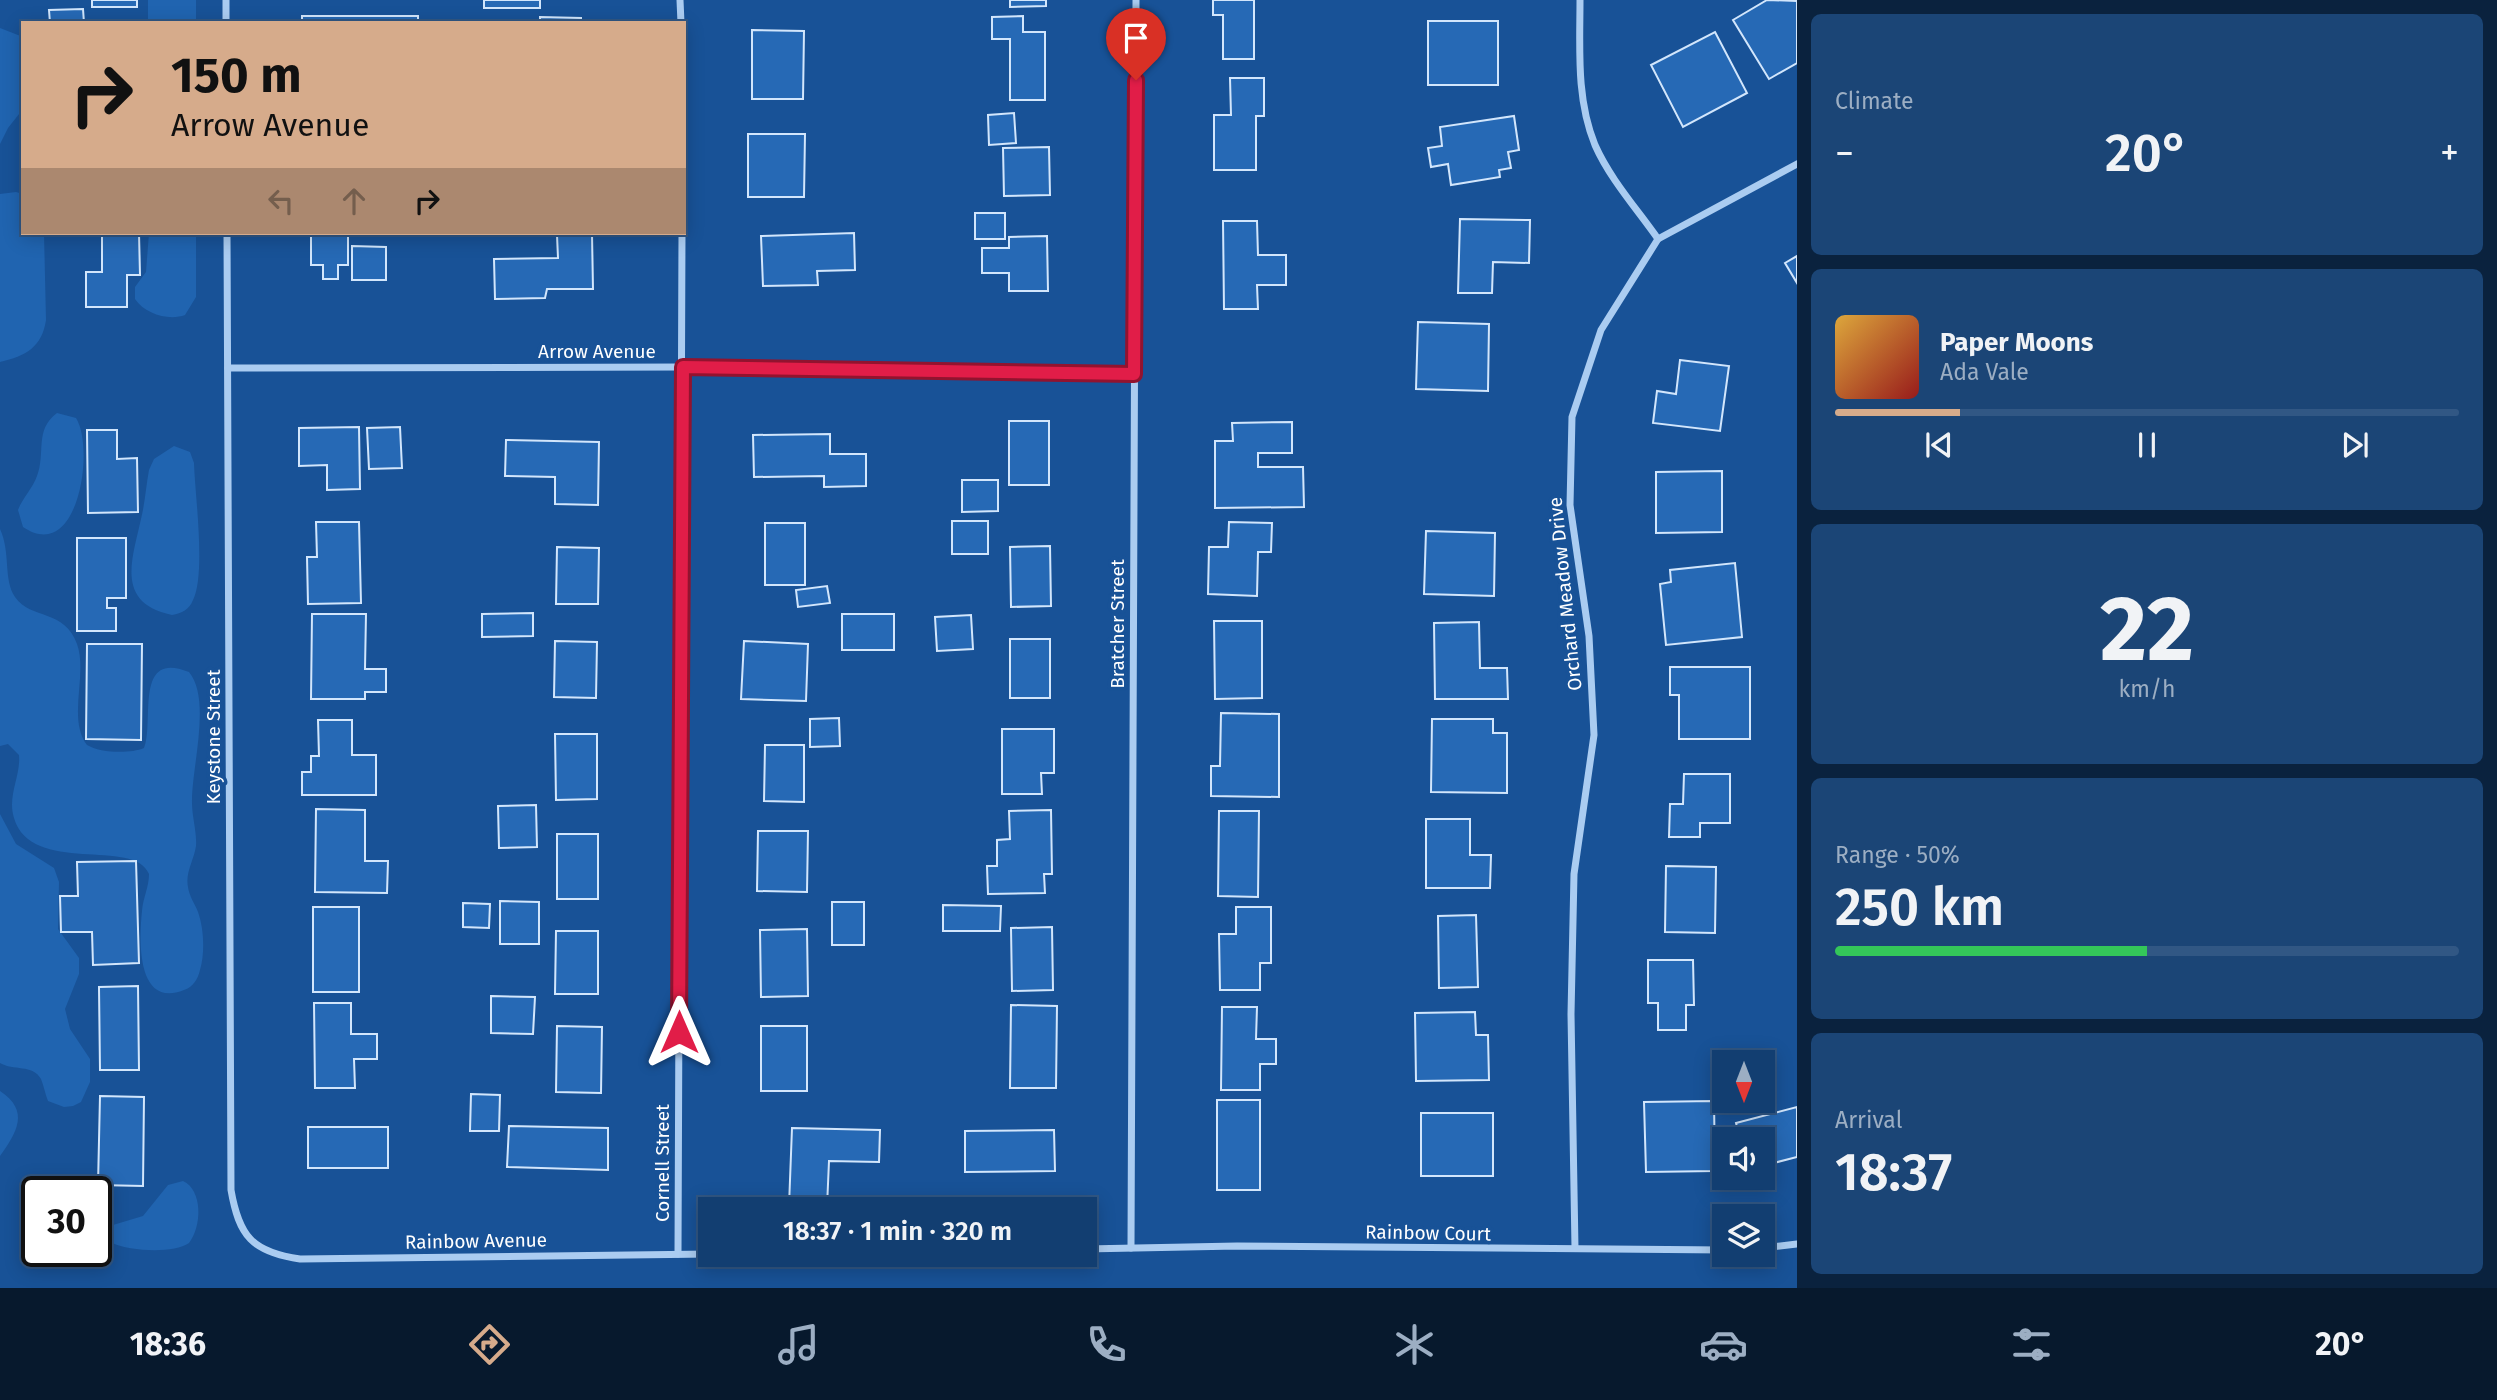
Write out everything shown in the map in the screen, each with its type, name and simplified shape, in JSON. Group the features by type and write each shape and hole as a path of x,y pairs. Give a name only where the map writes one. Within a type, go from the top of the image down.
{"street":[{"path":"226,0 226,21"},
{"path":"680,0 681,21"},
{"name":"Bratcher Street","path":"1131,1248 1136,0"},
{"path":"1580,0 1580,71 1585,110 1596,145 1615,178 1658,239"},
{"name":"Orchard Meadow Drive","path":"1575,1248 1571,1014 1574,874 1594,736 1588,636 1570,505 1572,417 1601,330 1658,239 1797,164"},
{"name":"Keystone Street","path":"227,235 231,1190 239,1225 247,1238"},
{"name":"Cornell Street","path":"678,1254 682,235"},
{"name":"Arrow Avenue","path":"228,368 683,367 1134,374"},
{"name":"Rainbow Avenue","path":"247,1238 261,1249 300,1259 698,1254"},
{"path":"1775,1247 1797,1244"},
{"path":"1097,1249 1131,1248"},
{"name":"Rainbow Court","path":"1131,1248 1712,1250"}],"shaded area":[{"path":"148,0 196,0 196,21 148,21"},
{"path":"0,28 21,36 21,112 0,144"},
{"path":"21,193 21,235 44,235 46,320 37,344 18,357 0,362 0,194"},
{"path":"149,235 196,235 196,297 185,315 158,315 139,304 135,299 135,287 146,272"},
{"path":"57,413 76,418 84,453 82,475 78,498 69,517 58,530 42,534 23,527 18,510 40,467 45,427"},
{"path":"174,446 190,452 194,463 199,572 193,600 185,610 172,615 154,609 142,601 135,590 132,564 149,470 154,459"},
{"path":"0,529 9,582 15,597 30,609 64,625 77,644 80,656 79,722 87,745 115,752 144,748 153,679 160,671 171,668 189,672 196,684 200,717 192,803 196,846 187,882 200,919 203,949 198,976 187,989 168,993 157,990 149,981 144,968 141,923 149,874 140,863 124,858 60,851 40,846 24,836 14,818 12,802 19,755 8,744 0,746"},
{"path":"0,814 16,844 54,868 59,882 58,929 79,958 79,974 65,1009 70,1029 90,1059 90,1082 81,1102 73,1106 64,1107 48,1101 41,1079 33,1071 0,1063"},
{"path":"0,1091 15,1106 18,1122 0,1156"},
{"path":"183,1181 190,1186 197,1200 198,1219 189,1243 173,1249 151,1250 112,1243 113,1225 143,1216 168,1185"}],"building":[{"path":"92,0 137,0 137,7 92,7"},
{"path":"484,0 540,0 540,8 484,8"},
{"path":"1010,0 1046,0 1046,6 1010,7"},
{"path":"1213,0 1254,0 1254,59 1223,59 1223,15 1213,15"},
{"path":"1767,0 1797,1 1797,63 1769,79 1733,20"},
{"path":"83,9 84,21 50,21 49,10"},
{"path":"302,16 418,16 418,21 302,21"},
{"path":"1023,16 1023,32 1045,32 1045,100 1010,100 1010,39 992,39 992,17"},
{"path":"540,17 581,18 581,21 540,21"},
{"path":"1428,21 1498,21 1498,85 1428,85"},
{"path":"752,30 804,31 803,99 752,99"},
{"path":"1715,32 1747,93 1683,127 1651,65"},
{"path":"1230,78 1264,78 1264,116 1256,116 1256,170 1214,170 1214,115 1231,115"},
{"path":"1014,113 1016,143 989,145 988,115"},
{"path":"1514,116 1519,150 1508,152 1511,168 1499,170 1500,177 1451,185 1448,164 1431,167 1428,148 1442,146 1440,127"},
{"path":"748,134 805,134 804,197 748,197"},
{"path":"1049,147 1050,195 1004,196 1003,148"},
{"path":"975,213 1005,213 1005,239 975,239"},
{"path":"1460,219 1530,220 1529,263 1493,262 1492,293 1458,293"},
{"path":"1223,221 1257,221 1258,255 1286,255 1286,285 1257,285 1258,309 1224,309"},
{"path":"854,233 855,270 817,271 818,285 763,286 761,236"},
{"path":"102,235 139,235 140,275 127,275 127,307 86,307 86,272 102,272"},
{"path":"311,235 348,235 348,265 338,265 338,279 323,279 323,265 311,265"},
{"path":"557,235 592,235 593,289 547,289 545,298 495,299 494,259 558,258"},
{"path":"1047,236 1048,291 1009,291 1009,273 982,273 982,248 1009,248 1009,237"},
{"path":"352,246 386,247 386,280 352,280"},
{"path":"1797,256 1797,283 1785,263"},
{"path":"1418,322 1489,324 1488,391 1416,389"},
{"path":"1680,360 1729,366 1720,431 1653,423 1657,391 1676,394"},
{"path":"1009,421 1049,421 1049,485 1009,485"},
{"path":"1292,422 1292,453 1258,453 1258,467 1303,467 1304,507 1215,508 1215,441 1233,441 1232,423"},
{"path":"359,427 360,489 327,490 327,465 299,466 299,428"},
{"path":"400,427 402,468 369,469 367,428"},
{"path":"87,430 117,430 117,459 137,458 138,512 88,513"},
{"path":"830,434 830,454 866,454 866,486 824,487 824,476 754,477 753,435"},
{"path":"506,440 599,442 598,505 555,504 555,477 505,476"},
{"path":"1722,471 1722,532 1656,533 1656,472"},
{"path":"962,480 998,480 998,511 962,512"},
{"path":"952,521 988,521 988,554 952,554"},
{"path":"316,522 359,522 361,603 308,604 307,557 317,557"},
{"path":"1229,522 1272,523 1271,552 1258,552 1257,596 1208,594 1209,547 1228,547"},
{"path":"765,523 805,523 805,585 765,585"},
{"path":"1426,531 1495,533 1494,596 1424,594"},
{"path":"77,538 126,538 126,598 107,598 107,608 116,608 116,631 77,631"},
{"path":"1050,546 1051,606 1011,607 1010,547"},
{"path":"557,547 599,548 598,604 556,604"},
{"path":"1735,563 1742,637 1666,645 1660,584 1671,582 1670,570"},
{"path":"827,586 830,603 798,607 796,590"},
{"path":"533,613 533,636 482,637 482,614"},
{"path":"312,614 366,614 365,669 386,669 386,692 365,692 365,699 311,699"},
{"path":"842,614 894,614 894,650 842,650"},
{"path":"971,615 973,649 937,651 935,617"},
{"path":"1214,621 1262,621 1262,698 1215,699"},
{"path":"1479,622 1480,668 1507,668 1508,699 1435,699 1434,623"},
{"path":"1010,639 1050,639 1050,698 1010,698"},
{"path":"555,641 597,642 596,698 554,697"},
{"path":"744,641 808,644 806,701 741,699"},
{"path":"87,644 142,644 141,740 86,739"},
{"path":"1670,667 1750,667 1750,739 1679,739 1679,695 1670,695"},
{"path":"1221,713 1279,714 1279,797 1211,796 1211,766 1220,766"},
{"path":"839,718 840,746 810,747 810,719"},
{"path":"1432,719 1493,719 1493,733 1507,733 1507,793 1431,792"},
{"path":"318,720 352,720 352,755 376,755 376,795 302,795 302,772 311,772 311,756 319,756"},
{"path":"1002,729 1054,729 1054,773 1041,773 1042,794 1002,794"},
{"path":"555,734 597,734 597,799 556,800"},
{"path":"765,745 804,745 804,802 764,801"},
{"path":"1684,774 1730,774 1730,823 1700,823 1700,837 1669,837 1670,804 1683,804"},
{"path":"536,805 537,847 499,848 498,806"},
{"path":"316,809 365,810 365,861 388,861 387,893 315,892"},
{"path":"1051,810 1052,874 1044,874 1045,893 988,894 987,866 997,866 997,840 1010,839 1009,811"},
{"path":"1219,811 1259,811 1258,897 1218,896"},
{"path":"1426,819 1470,819 1470,855 1491,855 1490,888 1426,888"},
{"path":"758,831 808,831 807,892 757,891"},
{"path":"557,834 598,834 598,899 557,899"},
{"path":"136,861 139,963 93,965 92,932 61,932 60,896 78,896 77,862"},
{"path":"1666,866 1716,867 1715,933 1665,932"},
{"path":"500,901 539,902 539,944 500,944"},
{"path":"832,902 864,902 864,945 832,945"},
{"path":"463,903 490,904 489,928 463,927"},
{"path":"943,905 1001,906 1000,931 943,931"},
{"path":"313,907 359,907 359,992 313,992"},
{"path":"1236,907 1271,907 1271,963 1260,963 1260,990 1220,990 1219,934 1236,934"},
{"path":"1476,915 1478,987 1439,988 1438,916"},
{"path":"1052,927 1053,990 1012,991 1011,928"},
{"path":"807,929 808,996 761,997 760,930"},
{"path":"556,931 598,931 598,994 555,994"},
{"path":"1648,960 1693,960 1694,1005 1686,1005 1686,1030 1658,1030 1658,1003 1648,1003"},
{"path":"138,986 139,1070 100,1070 99,987"},
{"path":"491,996 535,997 533,1034 491,1033"},
{"path":"314,1003 351,1003 351,1034 377,1034 377,1059 354,1059 355,1088 315,1088"},
{"path":"1011,1005 1057,1006 1056,1088 1010,1088"},
{"path":"1222,1007 1257,1007 1256,1039 1276,1039 1276,1064 1260,1064 1260,1090 1221,1090"},
{"path":"1475,1012 1476,1035 1488,1035 1489,1080 1416,1081 1415,1013"},
{"path":"557,1026 602,1027 601,1093 556,1092"},
{"path":"761,1026 807,1026 807,1091 761,1091"},
{"path":"471,1094 500,1095 499,1131 470,1131"},
{"path":"100,1096 144,1097 143,1186 112,1185 112,1176 98,1176"},
{"path":"1217,1100 1260,1100 1260,1190 1217,1190"},
{"path":"1712,1101 1714,1127 1712,1127 1712,1171 1646,1172 1644,1102"},
{"path":"1797,1107 1797,1157 1775,1163 1775,1127 1737,1127 1736,1123"},
{"path":"1421,1113 1493,1113 1493,1176 1421,1176"},
{"path":"509,1126 608,1128 608,1170 507,1167"},
{"path":"308,1127 388,1127 388,1168 308,1168"},
{"path":"792,1128 880,1130 879,1162 829,1161 827,1197 789,1197"},
{"path":"1054,1130 1055,1171 965,1172 965,1131"}],"route":[{"path":"679,1032 683,367 1134,374 1136,80"}]}
